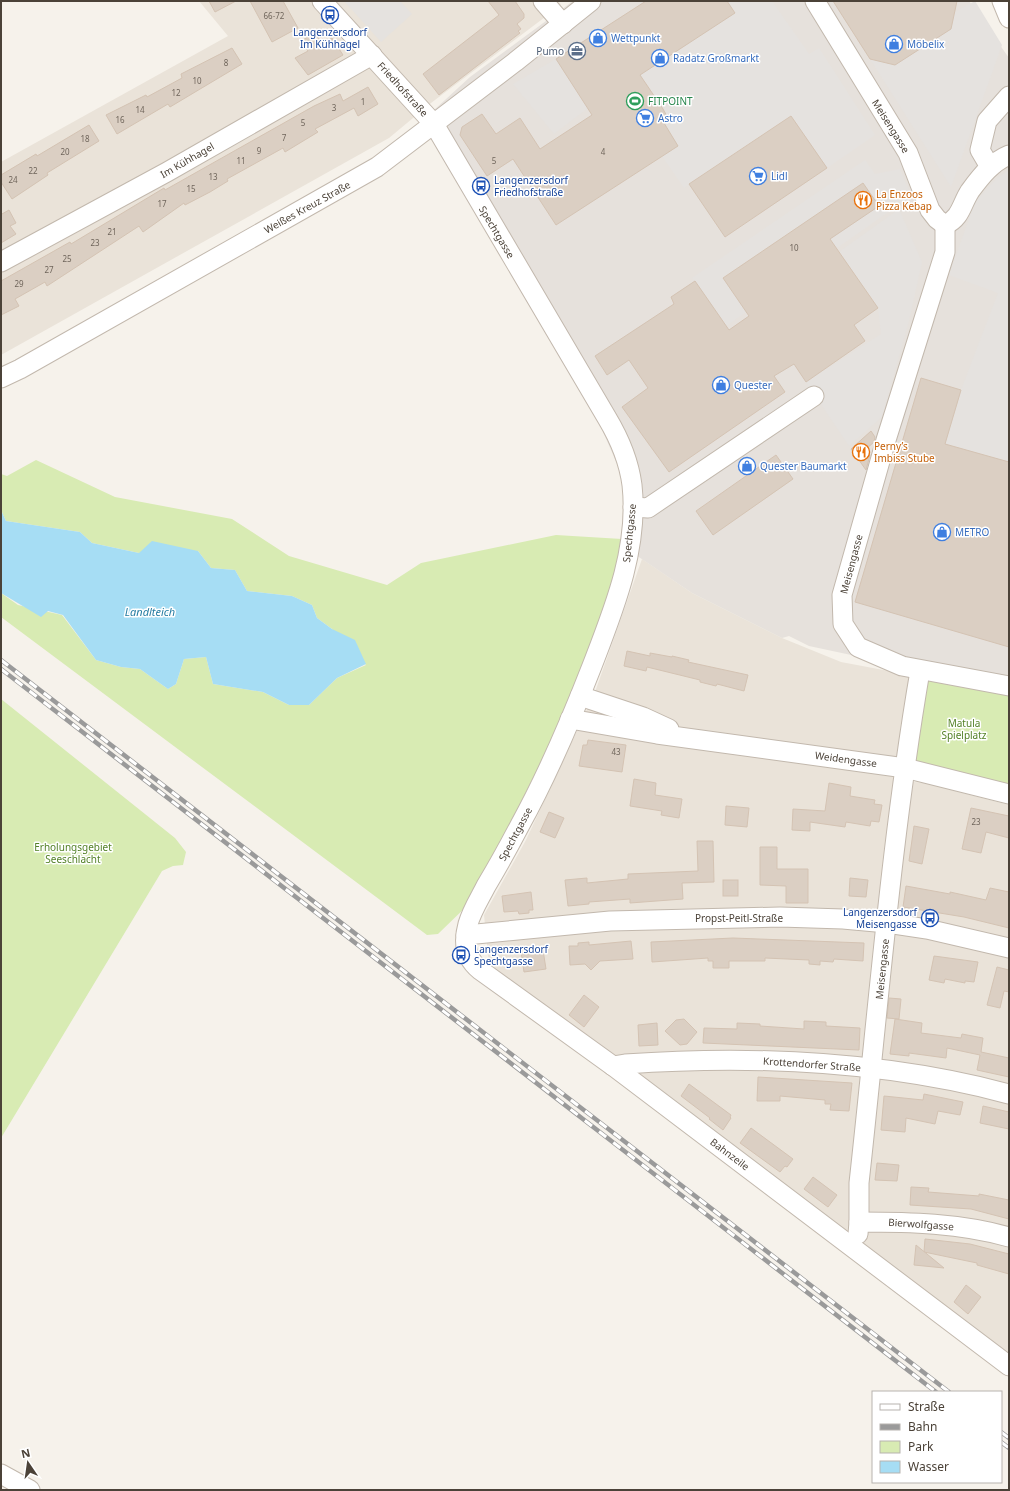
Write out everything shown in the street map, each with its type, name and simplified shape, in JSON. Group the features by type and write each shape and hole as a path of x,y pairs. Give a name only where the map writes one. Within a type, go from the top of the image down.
{"street":[{"name":"Friedhofstraße","path":"322,1 434,124"},
{"path":"543,1 563,24"},
{"name":"Weißes Kreuz Straße","path":"1,378 20,369 377,168 591,1"},
{"name":"Meisengasse","path":"815,1 908,153 930,210 937,219 945,225 945,252 886,440 842,594 843,624 858,647 902,666 920,671 905,768 887,923 858,1191 858,1222"},
{"path":"1002,1 1009,18"},
{"name":"Im Kühhagel","path":"1,262 167,172 372,55"},
{"path":"990,167 980,150 987,121 1009,96"},
{"name":"Spechtgasse","path":"434,124 612,426 632,484 633,507 628,551 622,583 610,619 580,696 530,806 473,910 466,935"},
{"path":"945,225 955,221 970,192 993,163 1009,155"},
{"path":"633,507 648,508 814,396"},
{"path":"920,671 1009,686"},
{"name":"Weidengasse","path":"580,696 643,717 665,726 680,736"},
{"name":"Weidengasse","path":"570,719 905,768 1009,794"},
{"name":"Propst-Peitl-Straße","path":"466,935 610,921 780,917 843,919 887,923 927,929 1009,948"},
{"name":"Bahnzeile","path":"466,935 467,953 470,960 476,967 613,1066 1009,1366"},
{"name":"Krottendorfer Straße","path":"613,1066 625,1064 711,1060 785,1062 872,1069 918,1075 1009,1094"},
{"path":"854,1248 858,1222"},
{"name":"Bierwolfgasse","path":"858,1222 910,1222 956,1226 1009,1237"},
{"path":"1,1474 30,1490"}],"shaded area":[{"path":"199,1 558,1 561,5 431,103 389,138 1,355 1,162 228,36"},
{"path":"344,1 400,1 412,14 381,42"},
{"path":"573,1 969,1 1009,58 1009,694 954,677 809,646 789,636 782,638 692,593 624,547 624,480 587,395 421,122 470,77"},
{"path":"727,1 772,1 809,54 819,48 875,135 827,168 791,116 684,188 662,156 678,146 664,123 670,118 645,81 638,85 634,79 735,13"},
{"path":"975,1 1002,45 951,187 870,59 895,65 951,29 955,12"},
{"path":"556,59 588,108 554,134 513,84"},
{"path":"865,160 875,174 900,169 911,196 726,326 692,278","holes":["863,183 879,206 739,301 723,277"]},
{"path":"1009,170 1009,462 945,444 961,390 998,293 949,275 975,202 997,178"},
{"path":"899,209 922,262 909,321 882,417 849,446 806,382 881,334 878,308 839,252"},
{"path":"642,559 692,593 782,638 841,662 910,675 894,780 925,783 1009,805 1009,1356 489,965 484,915 526,840 595,692"}],"green space":[{"path":"36,460 115,497 232,519 289,556 387,585 421,563 556,535 622,539 620,564 604,612 556,732 471,902 438,934 427,935 1,617 1,593 18,605 62,615 96,660 121,667 140,669 168,689 176,684 184,659 206,657 213,684 263,692 289,705 309,705 337,678 366,665 332,629 317,618 312,605 292,596 247,591 235,570 211,568 198,551 139,553 92,543 80,532 6,521 1,510 1,474 7,476"},
{"name":"Matula Spielplatz","path":"929,678 1009,695 1009,785 987,779 917,766 913,752 924,681"},
{"name":"Erholungsgebiet Seeschlacht","path":"1,699 175,838 186,852 183,865 173,866 162,871 1,1138"}],"water":[{"name":"Landlteich","path":"1,510 6,521 80,532 92,543 139,553 152,541 198,551 211,568 235,570 247,591 292,596 312,605 317,618 332,629 355,640 366,664 337,678 309,705 289,705 263,692 213,684 206,657 184,659 176,684 168,689 140,669 121,667 96,660 63,615 48,611 41,617 1,593"}],"building":[{"path":"209,1 236,1 215,12"},
{"path":"250,1 283,1 298,28 272,42"},
{"path":"488,1 515,1 524,14 524,18 517,24 521,29 518,31 520,33 439,95 423,74 499,15"},
{"path":"646,1 727,1 735,13 640,75 669,120 664,123 678,146 556,225 513,159 487,176 460,135 462,127 482,114 496,134 520,118 540,149 592,115 556,59"},
{"name":"Möbelix","path":"833,1 957,1 951,29 895,65 870,59"},
{"path":"315,33 322,43 332,38 343,55 308,75 295,58 308,51 301,41"},
{"path":"232,48 242,64 170,107 168,104 117,134 106,115 146,95 147,97 182,78 181,74"},
{"path":"368,87 378,104 358,116 354,108 315,129 318,132 285,152 283,148 227,179 228,181 210,192 185,205 184,203 143,232 139,226 47,286 45,282 15,299 19,306 1,315 1,281 70,242 71,244 164,188 165,190 314,106 340,94 343,101"},
{"name":"Lidl","path":"791,116 827,168 725,237 689,184"},
{"path":"89,125 99,141 47,173 48,175 12,199 1,182 1,175 36,154 37,156"},
{"path":"863,183 879,206 830,239 878,308 854,325 865,341 806,382 794,364 774,376 785,392 669,472 622,407 648,388 629,360 607,375 595,356 674,304 671,297 695,281 729,330 749,316 723,278"},
{"path":"9,210 16,223 10,226 16,234 1,243 1,212 2,214"},
{"name":"METRO","path":"921,378 961,390 945,444 1009,462 1009,647 855,602"},
{"name":"Perny’s Imbiss Stube","path":"871,431 875,437 874,442 866,449 870,455 866,470 851,449"},
{"path":"776,455 793,479 713,535 696,511"},
{"path":"627,651 650,656 650,653 672,656 689,660 688,662 748,675 744,691 717,684 716,686 700,682 700,680 647,667 646,671 624,666"},
{"path":"588,740 626,745 622,772 579,766 583,745 587,745"},
{"path":"634,779 656,783 655,795 682,799 679,818 661,815 662,811 630,806"},
{"path":"829,783 851,787 850,796 875,800 874,804 882,805 879,822 871,821 870,826 846,822 845,827 810,822 810,831 792,830 793,809 825,811"},
{"path":"726,806 749,808 747,827 725,825"},
{"path":"971,808 1009,816 1009,838 986,832 981,853 962,849"},
{"path":"549,812 564,818 555,838 540,832"},
{"path":"914,826 929,829 922,864 909,861"},
{"path":"697,841 713,841 714,882 682,883 683,899 630,903 630,899 589,902 589,904 568,906 565,880 587,878 587,883 628,879 628,874 698,871"},
{"path":"760,847 777,847 777,869 808,869 808,903 786,903 786,886 760,885"},
{"path":"850,878 868,880 866,897 849,896"},
{"path":"723,880 738,880 738,896 723,896"},
{"path":"906,886 950,894 950,892 986,900 990,888 1009,892 1009,928 964,917 903,907"},
{"path":"531,892 533,910 529,910 529,913 519,914 518,911 504,912 502,896"},
{"path":"733,938 864,943 863,961 834,959 833,962 820,961 820,965 809,964 809,960 765,958 765,961 729,961 729,968 713,968 713,961 708,961 708,958 652,962 651,942"},
{"path":"631,941 633,959 600,961 591,970 585,964 570,965 569,946 578,946 578,943 589,942 589,945"},
{"path":"543,950 546,969 524,972 521,952"},
{"path":"934,956 978,962 974,982 965,981 965,983 945,979 944,983 929,980"},
{"path":"997,967 1009,970 1009,992 1004,991 1000,1008 987,1005"},
{"path":"584,995 599,1007 584,1027 569,1015"},
{"path":"889,998 901,999 899,1019 887,1018"},
{"path":"684,1019 697,1032 687,1044 680,1045 665,1031 676,1020"},
{"path":"895,1019 922,1023 921,1033 961,1038 962,1034 983,1038 981,1052 1009,1058 1009,1077 977,1070 980,1055 947,1048 946,1058 909,1053 909,1056 890,1054"},
{"path":"804,1021 826,1022 826,1026 860,1028 859,1050 703,1043 704,1028 737,1029 737,1023 804,1029"},
{"path":"657,1023 658,1045 639,1046 638,1025"},
{"path":"758,1077 852,1083 849,1111 830,1110 831,1104 825,1104 825,1100 780,1096 780,1101 757,1101"},
{"path":"689,1084 731,1115 731,1118 723,1130 681,1096"},
{"path":"924,1094 963,1102 960,1115 938,1111 935,1124 906,1118 905,1132 881,1130 884,1096 923,1100"},
{"path":"983,1106 1009,1112 1009,1129 980,1123"},
{"path":"751,1128 793,1159 787,1167 785,1166 780,1172 740,1143"},
{"path":"877,1163 899,1165 897,1181 875,1180"},
{"path":"813,1177 837,1195 828,1207 804,1189"},
{"path":"911,1187 929,1188 928,1192 979,1196 979,1194 1009,1200 1009,1219 971,1209 910,1205"},
{"path":"925,1239 970,1244 1009,1254 1009,1274 977,1265 977,1263 924,1252"},
{"path":"916,1245 944,1268 914,1265"},
{"path":"966,1285 981,1297 968,1314 954,1302"}],"railway":[{"path":"1,660 948,1391"},
{"path":"1,669 935,1391"},
{"path":"1002,1433 1009,1438"},
{"path":"1002,1443 1009,1448"}],"place":[{"name":"Langenzersdorf Im Kühhagel","path":"330,15"},
{"name":"Wettpunkt","path":"598,38"},
{"name":"Möbelix","path":"894,44"},
{"name":"Pumo","path":"577,51"},
{"name":"Radatz Großmarkt","path":"660,58"},
{"name":"FITPOINT","path":"635,101"},
{"name":"Astro","path":"645,118"},
{"name":"Lidl","path":"758,176"},
{"name":"Langenzersdorf Friedhofstraße","path":"481,186"},
{"name":"La Enzoos Pizza Kebap","path":"863,200"},
{"name":"Quester","path":"721,385"},
{"name":"Perny’s Imbiss Stube","path":"861,452"},
{"name":"Quester Baumarkt","path":"747,466"},
{"name":"METRO","path":"942,532"},
{"name":"Langenzersdorf Meisengasse","path":"930,918"},
{"name":"Langenzersdorf Spechtgasse","path":"461,955"}]}
